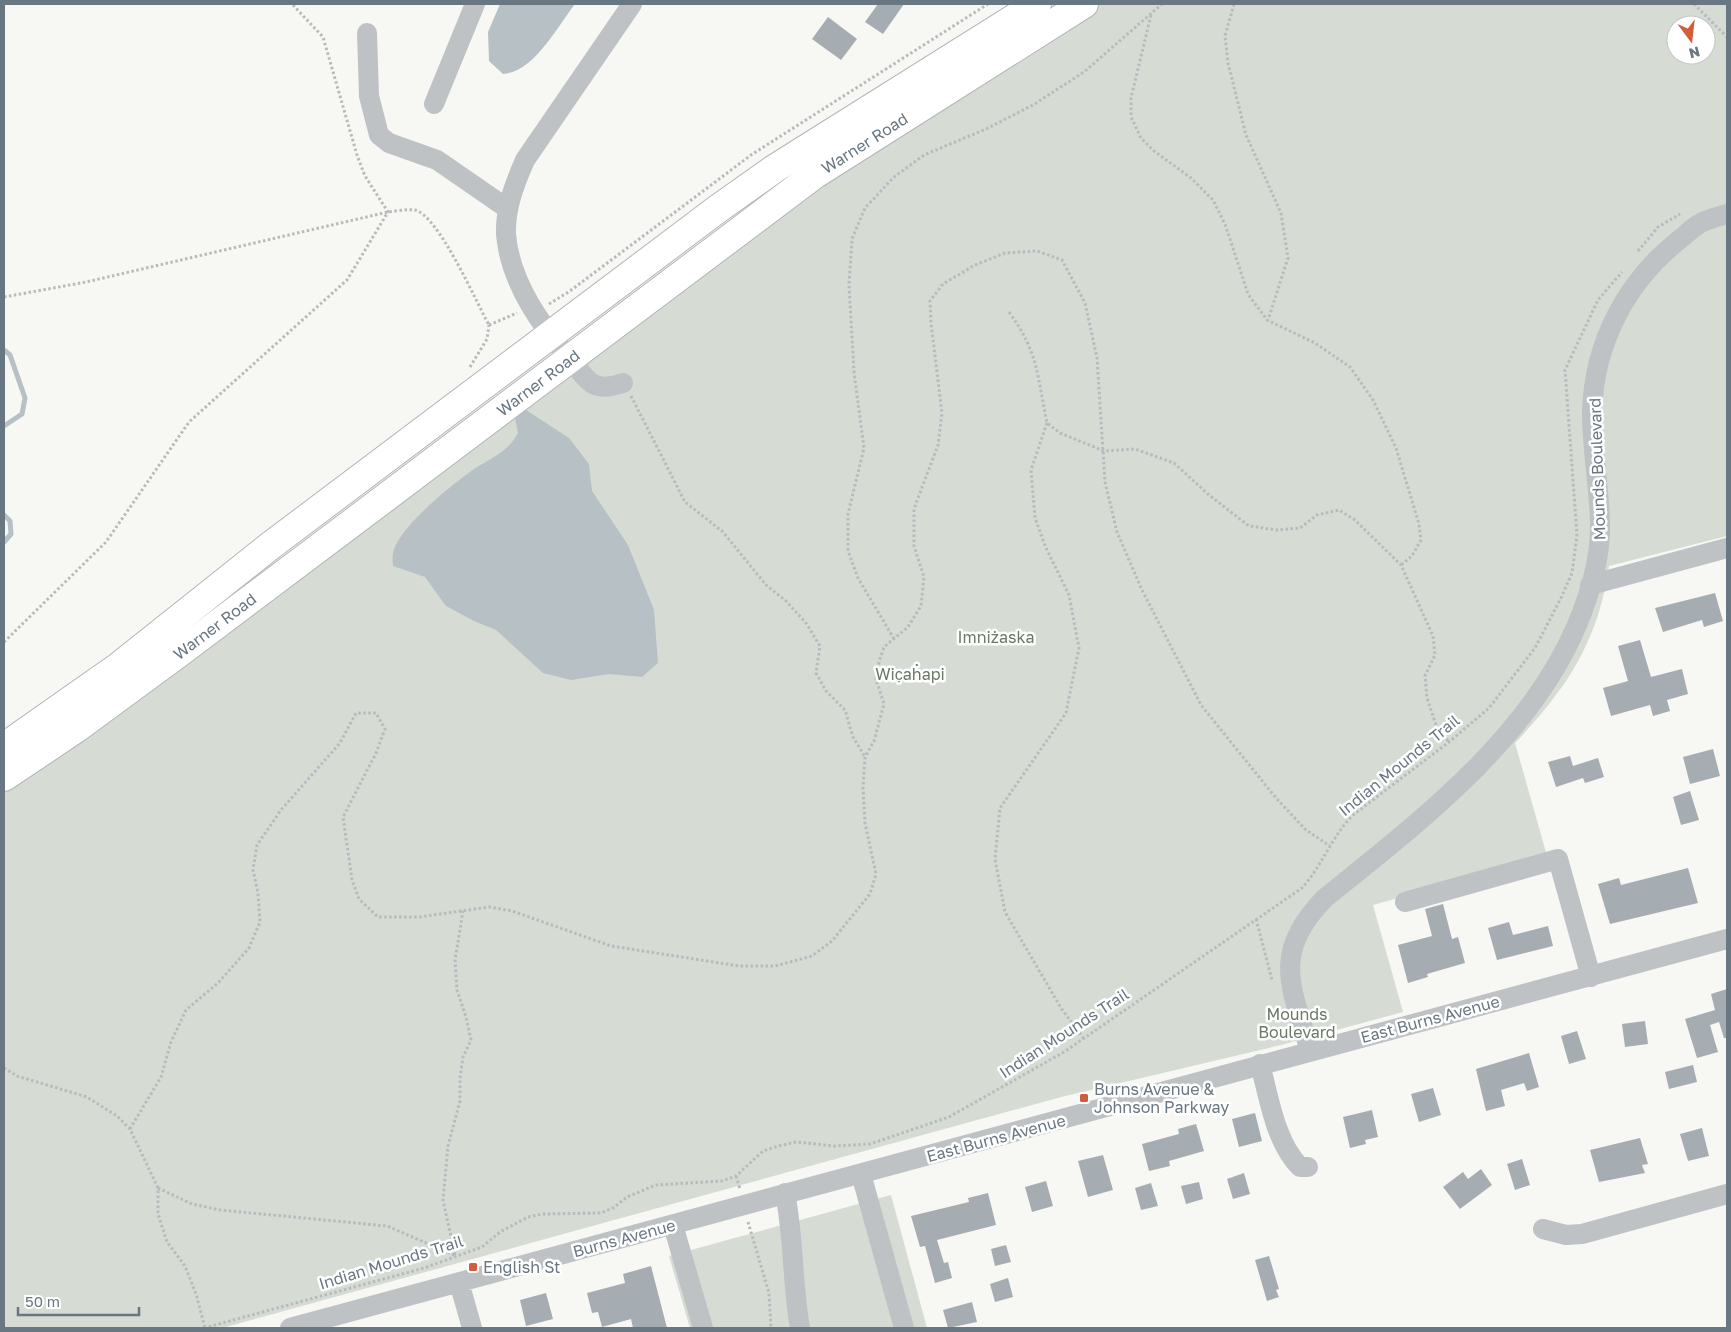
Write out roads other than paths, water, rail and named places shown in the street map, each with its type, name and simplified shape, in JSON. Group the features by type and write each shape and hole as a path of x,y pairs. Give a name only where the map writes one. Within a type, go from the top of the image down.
{"highway":[{"name":"Warner Road","path":"4,747 118,667 278,540 774,169 1037,4"},
{"name":"Warner Road","path":"4,777 111,704 814,175 1084,4"}],"street":[{"path":"434,104 475,4"},
{"path":"623,383 613,386 595,385 570,359 551,335 531,308 519,284 506,234 508,210 515,183 525,160 632,4"},
{"path":"367,33 369,96 379,135 389,143 437,160 508,210"},
{"name":"Mounds Boulevard","path":"1310,1051 1292,990 1289,968 1296,935 1312,912 1325,898 1444,798 1518,722 1544,687 1562,656 1577,624 1590,585 1599,547 1600,523 1592,411 1602,347 1624,301 1643,272 1700,224 1727,214"},
{"path":"1590,585 1727,548"},
{"path":"1405,902 1558,859 1590,977"},
{"name":"East Burns Avenue","path":"784,1193 1027,1130 1260,1064 1727,939"},
{"path":"1260,1064 1276,1122 1286,1147 1300,1167 1308,1167"},
{"path":"861,1174 904,1328"},
{"path":"784,1193 790,1215 795,1298 800,1328"},
{"name":"Burns Avenue","path":"290,1328 673,1225 784,1193"},
{"path":"1543,1230 1566,1235 1582,1234 1727,1194"},
{"path":"673,1225 703,1328"},
{"path":"459,1282 472,1328"}],"waterway":[{"path":"4,350 10,355 25,398 22,414 4,426"},
{"path":"4,515 10,521 11,534 4,542"}],"place":[{"name":"Burns Avenue & Johnson Parkway","path":"1084,1098"},
{"name":"English St","path":"473,1267"}],"park label":[{"name":"Imniżaska","path":"996,637"},
{"name":"Wic̣aḣapi","path":"910,674"}]}
